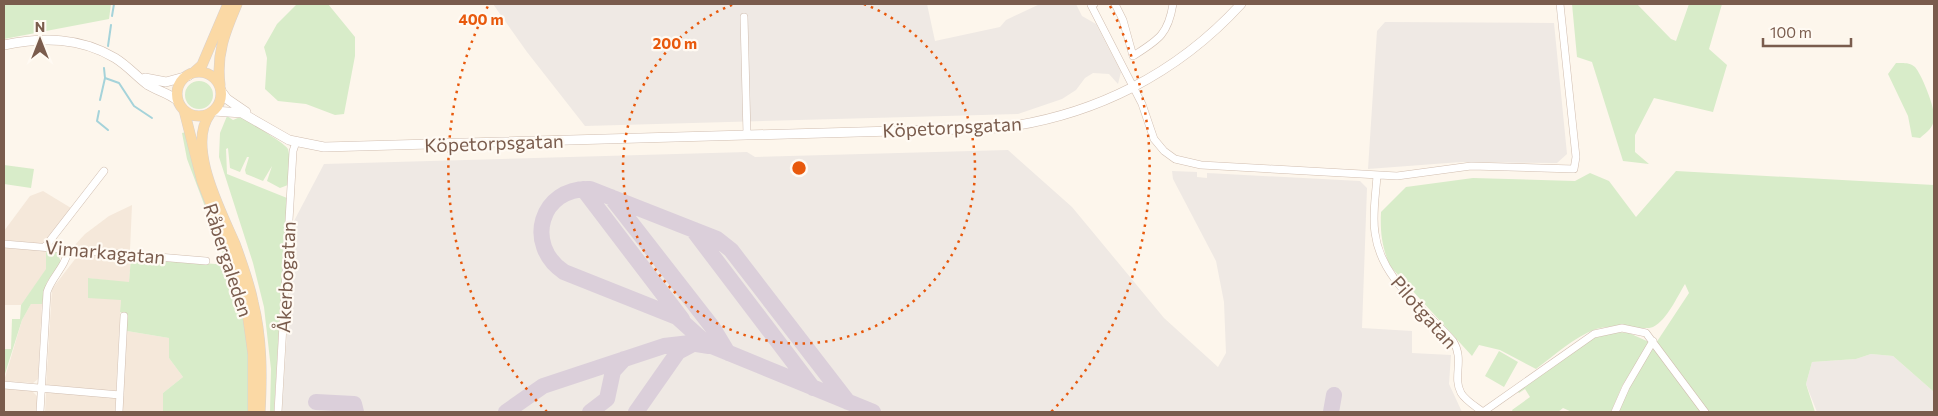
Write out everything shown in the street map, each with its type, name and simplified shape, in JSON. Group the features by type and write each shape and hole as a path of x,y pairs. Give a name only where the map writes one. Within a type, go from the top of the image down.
{"main road":[{"path":"228,4 202,66 179,87 181,106 196,116 212,113 220,102 221,89 218,70 221,44 237,4"},
{"path":"190,75 209,74 221,89"},
{"name":"Råbergaleden","path":"181,106 202,181 234,264 246,303 253,354 252,412"},
{"name":"Råbergaleden","path":"212,113 202,128 203,154 209,179 241,262 253,302 261,354 260,412"}],"street":[{"path":"1115,4 1123,20 1133,56 1161,37 1170,22 1173,4"},
{"name":"Köpetorpsgatan","path":"221,89 249,116 274,133 296,142 314,146 350,147 999,128 1042,120 1078,110 1134,87 1188,54 1213,33 1241,4"},
{"path":"1092,5 1142,104 1154,139 1164,151 1175,159 1201,165 1377,175 1412,174 1471,166 1574,169 1576,157 1560,4"},
{"path":"744,17 747,135"},
{"path":"4,45 48,39 82,44 115,58 149,85 172,95 181,106"},
{"path":"137,74 158,82 174,81 190,75"},
{"name":"Köpetorpsgatan","path":"212,113 236,112 249,116"},
{"name":"Åkerbogatan","path":"278,412 293,160 296,142"},
{"path":"45,247 104,171"},
{"name":"Pilotgatan","path":"1377,175 1374,231 1384,264 1399,284 1453,341 1458,349 1460,358 1458,386 1468,400 1483,412 1594,334 1622,328 1646,333 1705,412"},
{"name":"Vimarkagatan","path":"4,244 206,261"},
{"path":"40,412 47,292 50,284 65,264 68,249"},
{"path":"119,412 124,316"},
{"path":"1615,412 1626,387 1653,341"},
{"path":"4,385 120,394"}],"shaded area":[{"path":"493,4 927,4 935,41 1000,27 1006,20 1040,4 1076,4 1082,16 1096,24 1121,72 1118,84 1109,74 1093,73 1085,78 1076,90 1062,99 1018,114 585,126 527,52"},
{"path":"1385,22 1554,23 1567,154 1557,163 1461,162 1368,169 1377,31"},
{"path":"1008,150 1072,207 1164,318 1218,367 1226,353 1224,302 1216,261 1173,179 1172,171 1197,172 1197,177 1207,178 1207,173 1360,181 1367,188 1362,328 1412,331 1412,353 1451,355 1449,384 1462,412 282,412 294,221 324,164 747,152 755,157"},
{"path":"43,191 71,208 45,244 5,240 4,231 30,196"},
{"path":"132,205 130,250 74,246 85,234 109,216"},
{"path":"4,248 46,251 47,269 21,305 4,305"},
{"path":"79,254 131,257 129,283 88,278 121,300 116,391 46,386 52,289"},
{"path":"31,304 42,304 38,379 33,383 4,381 22,320"},
{"path":"127,331 169,338 169,358 183,377 163,393 163,412 122,412"},
{"path":"1871,354 1893,356 1934,392 1934,412 1817,412 1806,384 1812,362 1856,359"},
{"path":"4,388 32,391 37,396 37,412 4,412"},
{"path":"46,392 116,398 115,412 45,412"}],"green space":[{"path":"4,4 111,4 109,19 4,39"},
{"path":"297,4 328,4 355,37 355,56 344,114 335,115 306,104 278,101 265,89 267,58 264,47 277,24"},
{"path":"1572,4 1637,4 1671,39 1676,41 1689,4 1722,4 1709,49 1727,65 1713,112 1654,98 1635,135 1635,152 1649,164 1623,161 1592,62 1577,57"},
{"path":"1896,63 1913,65 1915,67 1931,101 1934,115 1933,122 1929,130 1920,138 1912,137 1908,116 1888,74"},
{"path":"199,81 209,85 213,95 209,105 199,109 189,105 185,95 189,85"},
{"path":"227,116 233,120 240,117 251,123 281,142 286,146 289,153 288,185 280,188 267,181 272,166 263,181 246,174 245,170 249,157 247,157 240,172 230,168 228,148 226,149 227,174 287,198 274,412 270,412 271,369 264,307 253,263 219,157 220,133"},
{"path":"186,132 230,265 245,320 248,340 248,412 163,412 163,393 183,377 169,358 169,338 127,331 127,315 120,312 121,300 88,298 88,278 129,282 131,257 227,265 187,159 182,133"},
{"path":"4,165 34,169 31,188 4,184"},
{"path":"1676,171 1934,185 1934,392 1893,356 1871,354 1856,359 1812,362 1806,384 1815,412 1708,412 1656,343 1689,293 1685,284 1667,314 1653,327 1603,327 1596,329 1572,341 1536,369 1500,350 1479,345 1472,356 1390,266 1383,246 1381,212 1406,187 1473,178 1575,181 1590,173 1609,181 1636,217"},
{"path":"46,251 57,252 61,262 47,282 42,304 31,304 22,320 4,377 4,349 11,349 12,319 20,319 21,305 46,269"},
{"path":"1617,332 1629,333 1649,342 1622,386 1611,412 1572,412 1563,408 1558,412 1513,412 1512,410 1530,397 1525,389 1519,393 1517,391 1594,338"},
{"path":"1653,347 1702,412 1618,412 1623,398"},
{"path":"1499,351 1518,362 1504,387 1485,376"}],"waterway":[{"path":"112,16 114,4"},
{"path":"108,46 111,25"},
{"path":"100,100 105,78 104,68"},
{"path":"105,78 119,83 134,106 152,118"},
{"path":"99,111 97,121 108,130"}],"taxiway":[{"path":"583,189 682,319"},
{"path":"848,402 731,250 717,239 590,189 573,191 559,197 549,207 543,220 541,233 544,247 552,261 564,272 677,317 707,344 873,412"},
{"path":"611,197 713,328 728,353"},
{"path":"693,230 813,388"},
{"path":"506,412 543,386 664,346 690,343 709,346"},
{"path":"636,412 678,352 693,344"},
{"path":"590,412 607,399 613,371 624,359"},
{"path":"1331,412 1334,395"},
{"path":"316,402 354,404 356,412"}]}
